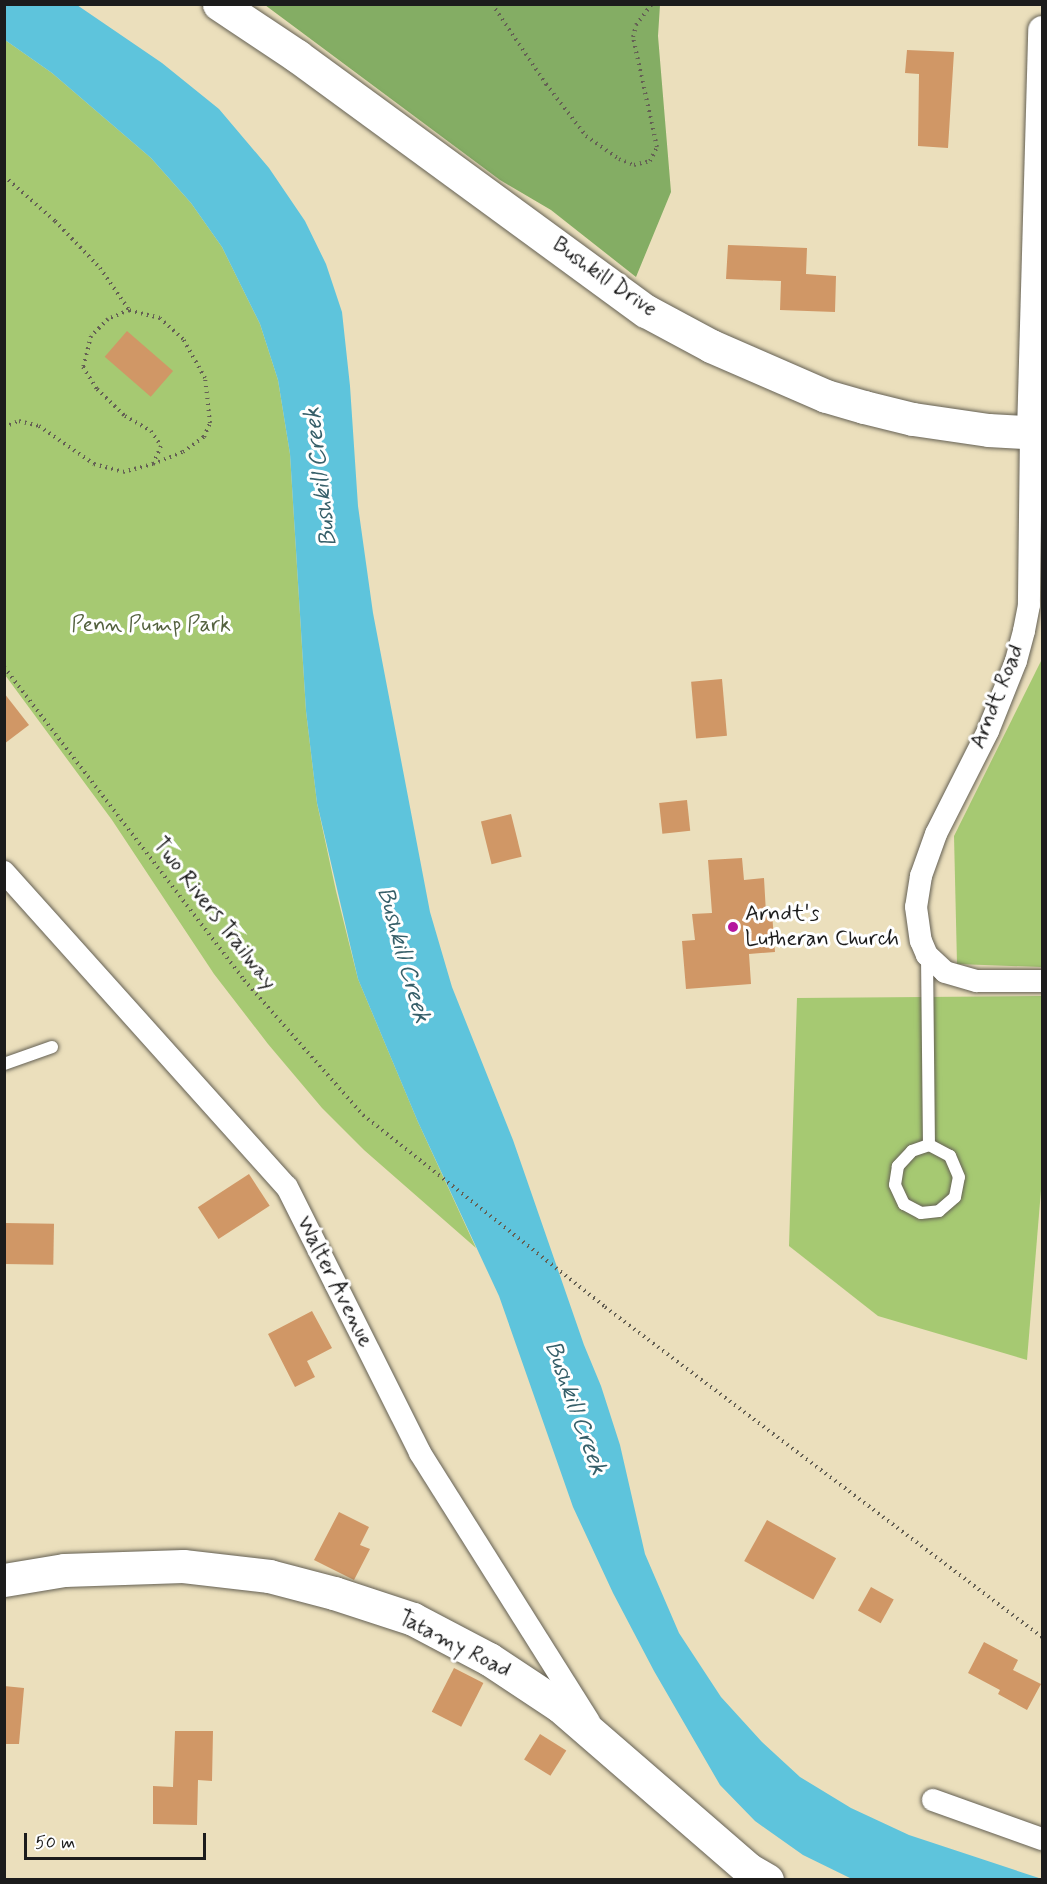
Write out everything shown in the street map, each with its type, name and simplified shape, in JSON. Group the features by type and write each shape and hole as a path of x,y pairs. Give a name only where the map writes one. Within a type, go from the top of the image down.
{"main road":[{"name":"Bushkill Drive","path":"219,4 297,56 646,311 701,341 785,380 855,405 913,419 988,430 1037,433"},
{"name":"Tatamy Road","path":"4,1580 64,1570 183,1566 268,1576 334,1593 413,1619 489,1659 560,1706 600,1738 748,1869 767,1880"}],"street":[{"name":"Arndt Road","path":"927,955 921,941 916,907 924,865 947,809 1003,695 1026,622 1029,605 1037,433 1042,30"},
{"name":"Walter Avenue","path":"4,872 287,1187 420,1453 600,1738"},
{"path":"927,955 945,972 963,978 1042,981"},
{"path":"933,1800 1042,1839"}],"lane":[{"path":"927,955 928,1146"},
{"path":"4,1064 52,1047"},
{"path":"928,1146 950,1156 959,1177 955,1197 939,1211 921,1212 904,1204 896,1185 898,1166 912,1151 928,1146"}],"path":[{"path":"492,4 546,84 586,136 619,159 634,165 650,161 657,147 633,37 636,25 652,4"},
{"path":"4,176 55,221 100,268 129,310"},
{"path":"4,427 19,421 39,426 94,464 123,472 153,464 183,452 204,437 210,423 205,378 183,339 160,318 129,310 108,319 91,336 83,367 97,389 125,416 151,431 161,446 153,464"},
{"name":"Two Rivers Trailway","path":"4,667 244,980 363,1114 605,1307 1042,1637"}],"green space":[{"path":"265,5 660,5 658,36 671,192 636,277 551,210 500,180"},
{"name":"Penn Pump Park","path":"5,40 52,73 151,158 191,203 222,247 260,324 278,380 290,454 306,711 317,803 336,891 358,979 418,1122 476,1248 364,1150 322,1108 268,1044 214,974 112,820 5,675"},
{"path":"1042,659 1042,967 957,964 954,836"},
{"path":"1042,996 1042,1178 1027,1360 878,1316 789,1246 797,998"}],"water":[{"name":"Bushkill Creek","path":"5,4 77,5 162,63 219,109 269,168 305,221 326,264 342,312 350,386 358,506 373,613 430,912 452,987 513,1140 584,1345 601,1386 620,1445 645,1554 679,1633 721,1697 762,1742 800,1777 851,1808 909,1835 1042,1879 852,1879 803,1855 755,1821 720,1785 654,1671 613,1593 573,1507 499,1296 418,1122 358,979 317,803 306,711 290,454 278,380 260,324 222,247 191,203 151,158 52,73 5,40"}],"building":[{"path":"907,50 954,52 948,148 918,146 919,74 905,73"},
{"path":"728,245 807,248 806,274 836,276 835,312 780,310 781,281 726,279"},
{"path":"127,331 173,371 151,397 105,357"},
{"path":"722,679 727,736 696,738 691,682"},
{"path":"4,693 29,725 4,744"},
{"path":"687,800 690,831 662,834 659,803"},
{"path":"511,814 522,857 492,864 481,821"},
{"name":"Arndt's Lutheran Church","path":"742,858 744,880 764,878 766,913 772,913 775,952 749,954 751,984 686,989 682,941 695,940 692,914 712,913 708,860"},
{"path":"249,1174 270,1206 219,1239 198,1207"},
{"path":"4,1223 54,1224 53,1265 4,1264"},
{"path":"312,1311 332,1348 307,1361 315,1377 295,1387 268,1334"},
{"path":"339,1512 369,1527 360,1545 370,1549 354,1580 314,1560"},
{"path":"767,1520 836,1558 813,1599 744,1561"},
{"path":"871,1587 894,1600 881,1623 858,1611"},
{"path":"984,1642 1018,1660 1013,1670 1041,1684 1027,1710 998,1694 1000,1690 968,1673"},
{"path":"454,1668 483,1683 461,1727 432,1712"},
{"path":"4,1686 24,1688 19,1744 4,1744"},
{"path":"175,1731 213,1731 212,1781 198,1780 197,1825 153,1824 153,1786 173,1787"},
{"path":"540,1734 566,1750 550,1776 524,1759"}],"place":[{"name":"Arndt's Lutheran Church","path":"733,927"}]}
